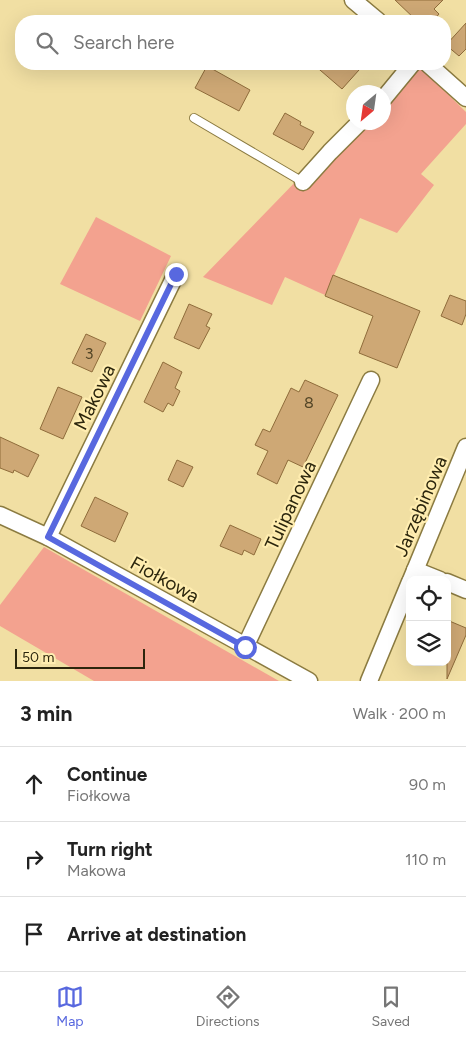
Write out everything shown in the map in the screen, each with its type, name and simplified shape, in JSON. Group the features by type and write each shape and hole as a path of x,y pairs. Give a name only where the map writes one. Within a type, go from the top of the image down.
{"street":[{"path":"353,0 371,15"},
{"path":"391,90 407,70"},
{"path":"435,70 466,98"},
{"path":"303,182 352,130"},
{"name":"Makowa","path":"48,537 176,274"},
{"name":"Tulipanowa","path":"245,647 371,380"},
{"name":"Jarzębinowa","path":"412,576 466,447"},
{"name":"Fiołkowa","path":"0,515 48,537 309,681"},
{"path":"451,584 466,590"},
{"name":"Jarzębinowa","path":"369,681 406,592"}],"lane":[{"path":"194,118 303,182"}],"shaded area":[{"path":"423,70 466,112 466,124 421,174 434,185 397,233 360,218 325,295 285,277 272,305 203,277 302,175 358,130 391,130 391,96 413,72"},
{"path":"96,217 171,256 140,321 60,284"},
{"path":"44,547 279,681 94,681 0,626 0,605"}],"building":[{"path":"395,0 443,0 434,9 438,15 411,15"},
{"path":"466,23 466,49 459,56 451,49 451,40"},
{"path":"205,70 214,70 250,90 239,111 195,88"},
{"path":"320,70 359,70 342,89"},
{"path":"285,113 301,122 300,125 314,132 303,150 273,134"},
{"path":"333,275 420,311 397,368 359,353 373,316 325,296"},
{"path":"450,295 466,301 466,314 462,325 441,316"},
{"path":"189,304 212,314 206,326 210,328 199,349 174,338"},
{"path":"86,334 106,343 92,372 72,363"},
{"path":"163,362 182,372 175,388 180,391 173,406 168,403 163,412 144,402"},
{"path":"305,380 338,395 303,467 288,460 277,484 257,474 268,451 255,445 263,429 270,432 291,388 299,392"},
{"path":"58,387 82,397 63,439 40,429"},
{"path":"0,437 39,455 28,477 14,470 13,473 0,468"},
{"path":"177,460 193,467 183,487 168,480"},
{"path":"95,497 128,513 115,542 81,526"},
{"path":"230,525 261,539 254,555 244,550 242,555 220,546"},
{"path":"451,622 466,628 466,635 447,679 447,666 451,666"}],"route":[{"path":"176,274 48,537 245,647"}]}
